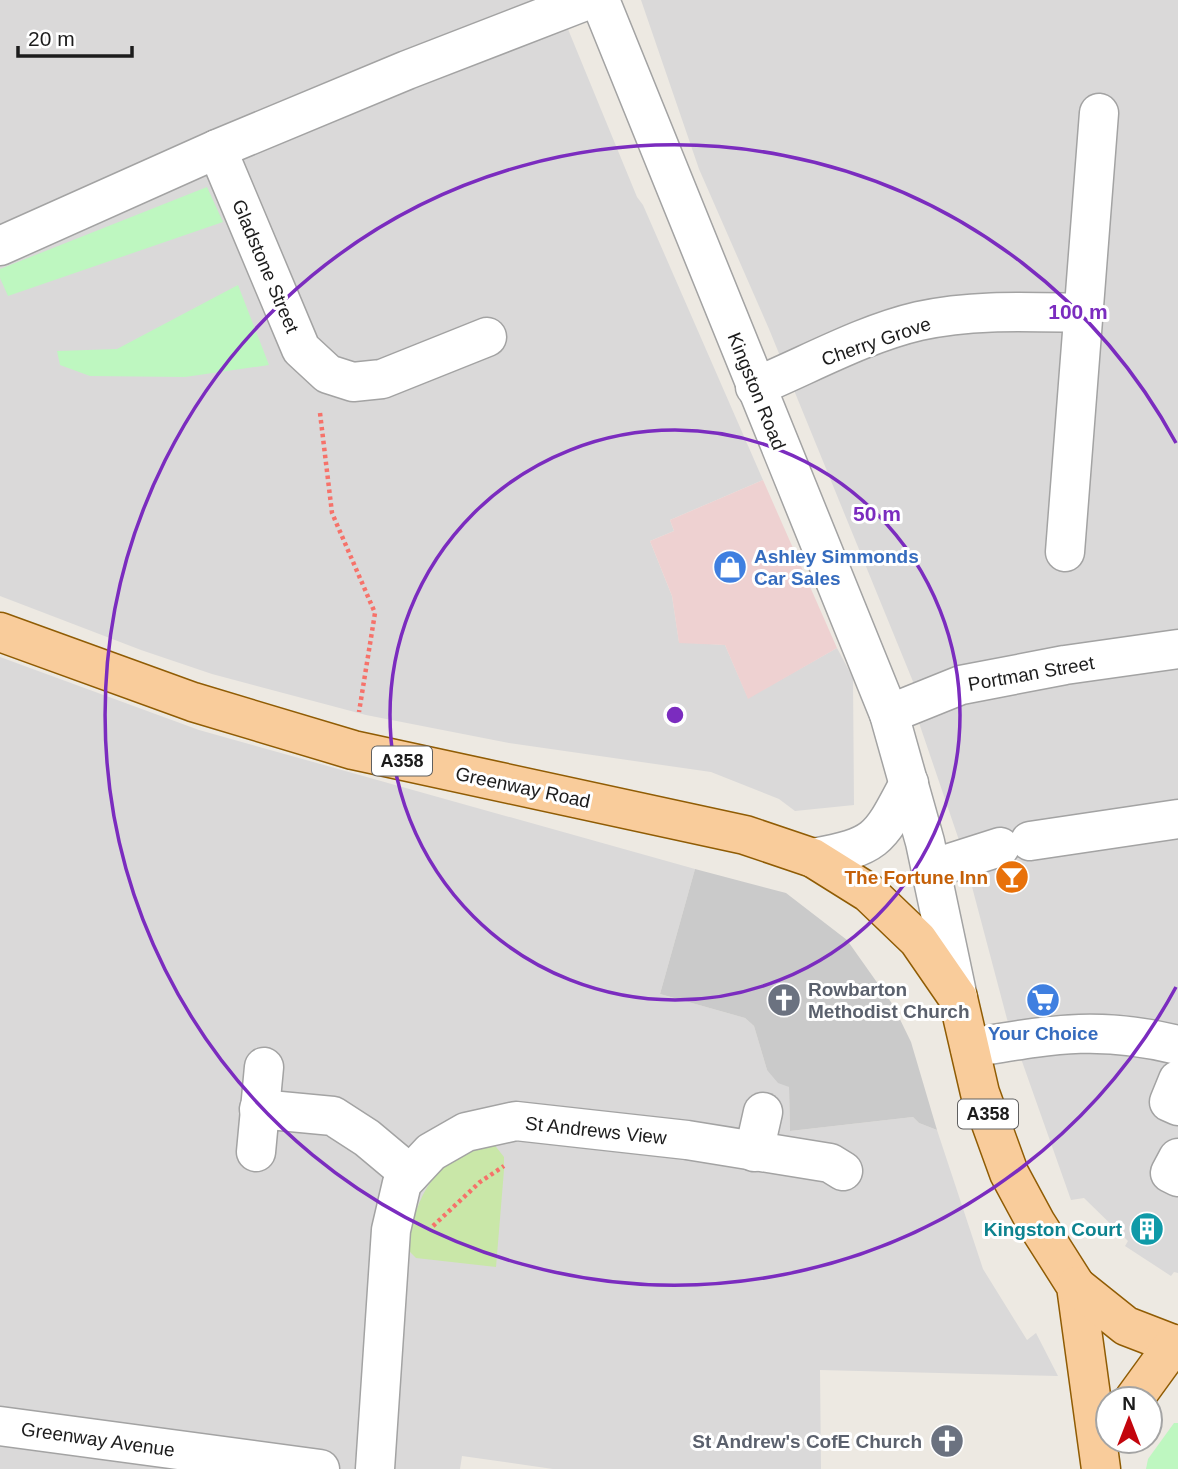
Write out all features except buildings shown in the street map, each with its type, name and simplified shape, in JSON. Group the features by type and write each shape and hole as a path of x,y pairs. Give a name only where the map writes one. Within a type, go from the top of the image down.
{"main road":[{"name":"Greenway Road","path":"1,636 193,702 353,750 745,835 813,858 869,893 919,940 958,998"},
{"name":"Kingston Road","path":"958,998 981,1093 1009,1173 1036,1223 1076,1286 1101,1469"},
{"name":"A358","path":"1076,1286 1126,1326 1176,1345"},
{"path":"1145,1385 1176,1345"}],"street":[{"path":"0,246 217,149 407,70 588,0"},
{"name":"Kingston Road","path":"600,0 889,714 931,869 958,998"},
{"path":"1065,552 1099,113"},
{"name":"Gladstone Street","path":"217,149 301,349 324,370 353,382 382,379 487,337"},
{"name":"Cherry Grove","path":"755,387 864,340 919,321 993,312 1084,313"},
{"name":"Portman Street","path":"889,714 961,685 1065,665 1178,649"},
{"path":"813,858 858,849 883,830 909,783"},
{"path":"931,869 1015,844 1178,819"},
{"path":"970,1048 1090,1031 1136,1034 1178,1045"},
{"path":"257,1152 264,1067"},
{"path":"259,1109 333,1116 367,1138 410,1174"},
{"path":"754,1152 763,1112"},
{"name":"St Andrews View","path":"375,1469 391,1230 402,1183 431,1152 466,1132 516,1121 676,1138 830,1163 843,1171"},
{"path":"1178,1158 1170,1173 1178,1177"},
{"name":"Greenway Avenue","path":"0,1426 320,1469"}],"path":[{"path":"324,370 319,403 327,490 332,513 375,613 353,750"},
{"path":"429,1231 480,1182 506,1164"}],"shaded area":[{"path":"0,0 556,0 637,197 643,205 763,480 670,520 674,531 650,541 672,596 679,642 725,645 748,698 837,648 853,678 854,805 795,811 779,799 711,772 509,743 366,715 212,674 0,596"},
{"path":"641,0 1178,0 1178,1273 1174,1272 1171,1276 1125,1246 1128,1241 1084,1198 1071,1200 1007,1019 962,849 916,714 914,684 769,329 699,169"},
{"name":"Ashley Simmonds Car Sales","path":"763,480 837,648 748,699 725,645 679,643 672,596 650,541 674,531 670,520"},
{"path":"0,657 199,730 695,869 660,994 745,1018 754,1026 767,1070 789,1087 790,1131 913,1117 919,1123 937,1130 983,1269 1027,1340 1036,1333 1058,1376 820,1370 821,1469 553,1469 462,1456 460,1469 0,1469"},
{"name":"Rowbarton Methodist Church","path":"695,869 786,893 847,940 893,1005 911,1042 937,1130 919,1123 913,1117 790,1131 789,1087 778,1083 767,1070 754,1026 745,1018 660,994"}],"green space":[{"path":"207,187 223,222 8,296 0,278 0,269"},
{"path":"238,285 269,365 185,377 90,376 60,365 57,351 117,349"},
{"path":"493,1143 504,1157 496,1267 416,1258 407,1249 411,1229 423,1195 432,1181 456,1158"},
{"path":"1174,1423 1178,1423 1178,1469 1146,1469 1151,1455 1164,1455 1164,1437"}],"place":[{"name":"Ashley Simmonds Car Sales","path":"730,567"},
{"name":"The Fortune Inn","path":"1012,877"},
{"name":"Rowbarton Methodist Church","path":"784,1000"},
{"name":"Your Choice","path":"1043,1000"},
{"name":"Kingston Court","path":"1147,1229"},
{"name":"St Andrew's CofE Church","path":"947,1441"}]}
